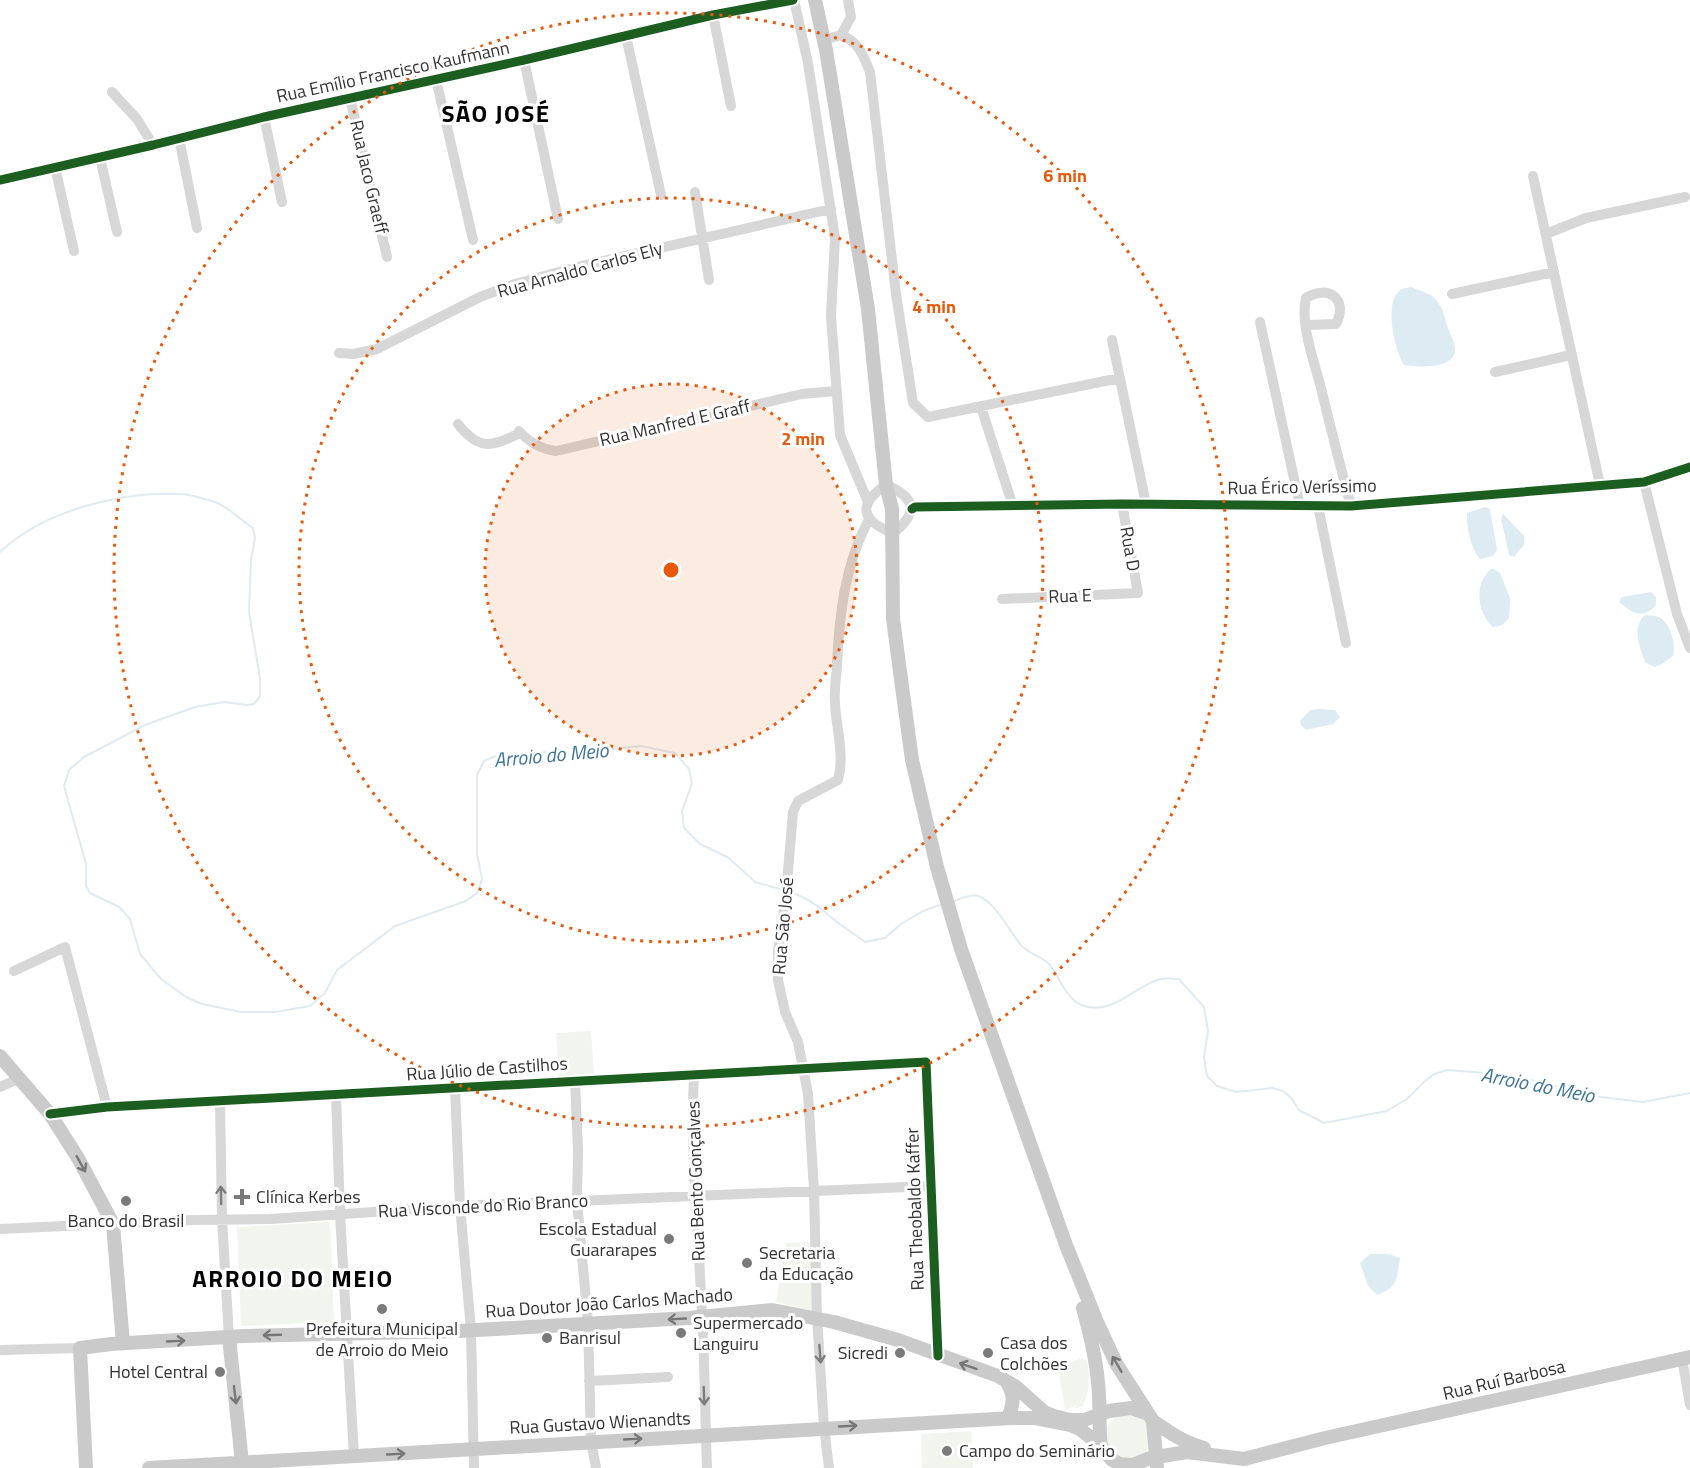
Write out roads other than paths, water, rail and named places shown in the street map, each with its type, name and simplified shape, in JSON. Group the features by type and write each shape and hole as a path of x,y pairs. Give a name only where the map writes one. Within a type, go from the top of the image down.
{"main road":[{"path":"815,0 824,40 868,309 886,485 892,509 893,619 912,760 937,867 955,931 1066,1245 1117,1365 1150,1417 1159,1465"},
{"path":"0,1056 50,1114 78,1158 113,1224 123,1343"},
{"path":"1066,1245 1094,1346 1100,1438 1102,1454 1108,1468"},
{"name":"Rua Doutor João Carlos Machado","path":"80,1348 123,1343 229,1337 471,1330 772,1311 817,1317 898,1341 1005,1380 1026,1394 1044,1412 1057,1419"},
{"path":"229,1337 242,1466"},
{"path":"80,1348 86,1468"},
{"name":"Rua Ruí Barbosa","path":"1200,1450 1244,1450 1325,1438 1686,1357"},
{"path":"1057,1419 1085,1415 1091,1409 1097,1377"},
{"path":"1005,1380 1013,1391 1013,1402 1008,1418"},
{"path":"1100,1438 1109,1418 1124,1408"},
{"path":"1057,1419 1084,1420 1131,1408 1150,1417 1173,1435 1200,1450 1222,1468"},
{"name":"Rua Gustavo Wienandts","path":"149,1468 242,1466 354,1456 824,1427 1008,1418 1057,1419"},
{"path":"1057,1419 1100,1438 1111,1459 1119,1464 1159,1465 1179,1453 1200,1450 1237,1455 1245,1464"},
{"path":"1057,1419 1084,1438 1108,1468"},
{"path":"1133,1465 1150,1448 1155,1438"},
{"name":"Rua Ruí Barbosa","path":"1245,1464 1325,1438"}],"street":[{"name":"Rua Emílio Francisco Kaufmann","path":"0,180 100,158 264,117 524,60 713,15 794,0"},
{"path":"794,0 808,63 835,238 831,316 840,435 868,502"},
{"path":"848,0 861,50 870,72 896,294 913,404 928,417 1120,378"},
{"path":"713,15 731,106"},
{"path":"841,35 852,17"},
{"path":"824,40 841,35 851,39 861,50"},
{"path":"626,36 661,195"},
{"path":"524,60 558,219"},
{"path":"436,79 472,240"},
{"path":"112,92 137,119 153,145"},
{"name":"Rua Jaco Graeff","path":"350,98 387,257"},
{"path":"264,117 282,202"},
{"path":"178,138 197,228"},
{"path":"100,158 117,232"},
{"path":"55,167 74,251"},
{"path":"1533,176 1600,485"},
{"path":"695,192 709,280"},
{"path":"1546,234 1586,218 1685,197"},
{"name":"Rua Arnaldo Carlos Ely","path":"339,353 353,354 377,349 480,297 515,284 581,266 831,209"},
{"path":"1452,294 1554,273"},
{"path":"1260,322 1300,506"},
{"path":"1307,325 1311,350 1351,506"},
{"path":"1112,340 1146,504"},
{"path":"1495,372 1571,355"},
{"name":"Rua Manfred E Graff","path":"458,424 470,439 478,443 498,441 519,432 532,443 547,450 556,451 802,394 836,391"},
{"path":"981,407 1013,506"},
{"name":"Rua Érico Veríssimo","path":"912,509 915,507 1122,504 1351,506 1644,482 1690,467"},
{"path":"1644,482 1677,614 1690,648"},
{"path":"886,485 901,491 909,499 912,509 906,523 893,533 874,525 867,511 872,495 886,485"},
{"name":"Rua D","path":"1122,504 1138,593"},
{"path":"1318,506 1346,643"},
{"name":"Rua São José","path":"829,1468 817,1317 814,1191 808,1094 798,1042 786,1012 778,980 778,951 786,896 793,812 798,801 838,780 842,767 835,701 838,637 843,595 859,538 869,519"},
{"name":"Rua E","path":"1002,599 1138,593"},
{"path":"14,971 65,947 107,1107"},
{"name":"Rua Júlio de Castilhos","path":"50,1114 107,1107 926,1062"},
{"name":"Rua Theobaldo Kaffer","path":"926,1062 938,1356"},
{"name":"Rua Bento Gonçalves","path":"694,1073 692,1104 695,1196 707,1468"},
{"path":"0,1087 18,1079"},
{"path":"575,1080 578,1150 577,1201 588,1323 591,1442 596,1468"},
{"path":"455,1088 460,1206 471,1330 474,1468"},
{"path":"336,1095 340,1214 354,1456"},
{"path":"220,1101 222,1219 229,1337"},
{"name":"Rua Visconde do Rio Branco","path":"0,1229 222,1219 271,1219 460,1206 931,1186"},
{"name":"Rua Doutor João Carlos Machado","path":"0,1350 80,1348"},
{"path":"1686,1357 1690,1405"},
{"path":"590,1381 668,1377"}],"waterway":[{"name":"Arroio do Meio","path":"0,552 38,525 60,515 84,506 133,496 179,494 197,497 220,504 253,528 255,538 251,560 249,612 260,678 260,696 254,704 224,702 195,707 145,725 84,757 69,770 64,786 86,864 86,886 90,893 119,907 130,919 140,954 161,979 186,997 202,1004 241,1012 275,1012 310,1006 325,993 337,970 395,926 466,901 478,892 482,879 477,854 477,775 484,761 496,756 509,760 540,752 567,754 641,746 675,753 689,769 692,784 682,811 684,828 700,844 729,858 755,882 784,890"},
{"name":"Arroio do Meio","path":"789,892 811,902 865,942 885,938 901,924 923,911 943,904"},
{"name":"Arroio do Meio","path":"952,902 972,896 984,899 996,910 1023,947 1050,965 1068,994 1084,1006 1105,1007 1160,979 1179,979 1204,1007 1208,1031 1204,1057 1207,1076 1217,1086 1236,1092 1272,1088 1283,1091 1299,1110 1324,1123 1387,1111 1407,1099 1434,1074 1447,1070 1511,1075 1601,1097 1643,1102 1690,1093"}],"place":[{"name":"Clínica Kerbes","path":"242,1197"},
{"name":"Banco do Brasil","path":"126,1201"},
{"name":"Escola Estadual Guararapes","path":"669,1239"},
{"name":"Secretaria da Educação","path":"747,1263"},
{"name":"Prefeitura Municipal de Arroio do Meio","path":"382,1309"},
{"name":"Supermercado Languiru","path":"681,1333"},
{"name":"Banrisul","path":"547,1338"},
{"name":"Sicredi","path":"900,1353"},
{"name":"Casa dos Colchões","path":"988,1353"},
{"name":"Hotel Central","path":"220,1372"},
{"name":"Campo do Seminário","path":"947,1451"}],"district":[{"name":"SÃO JOSÉ","path":"496,114"},
{"name":"ARROIO DO MEIO","path":"293,1279"}]}
